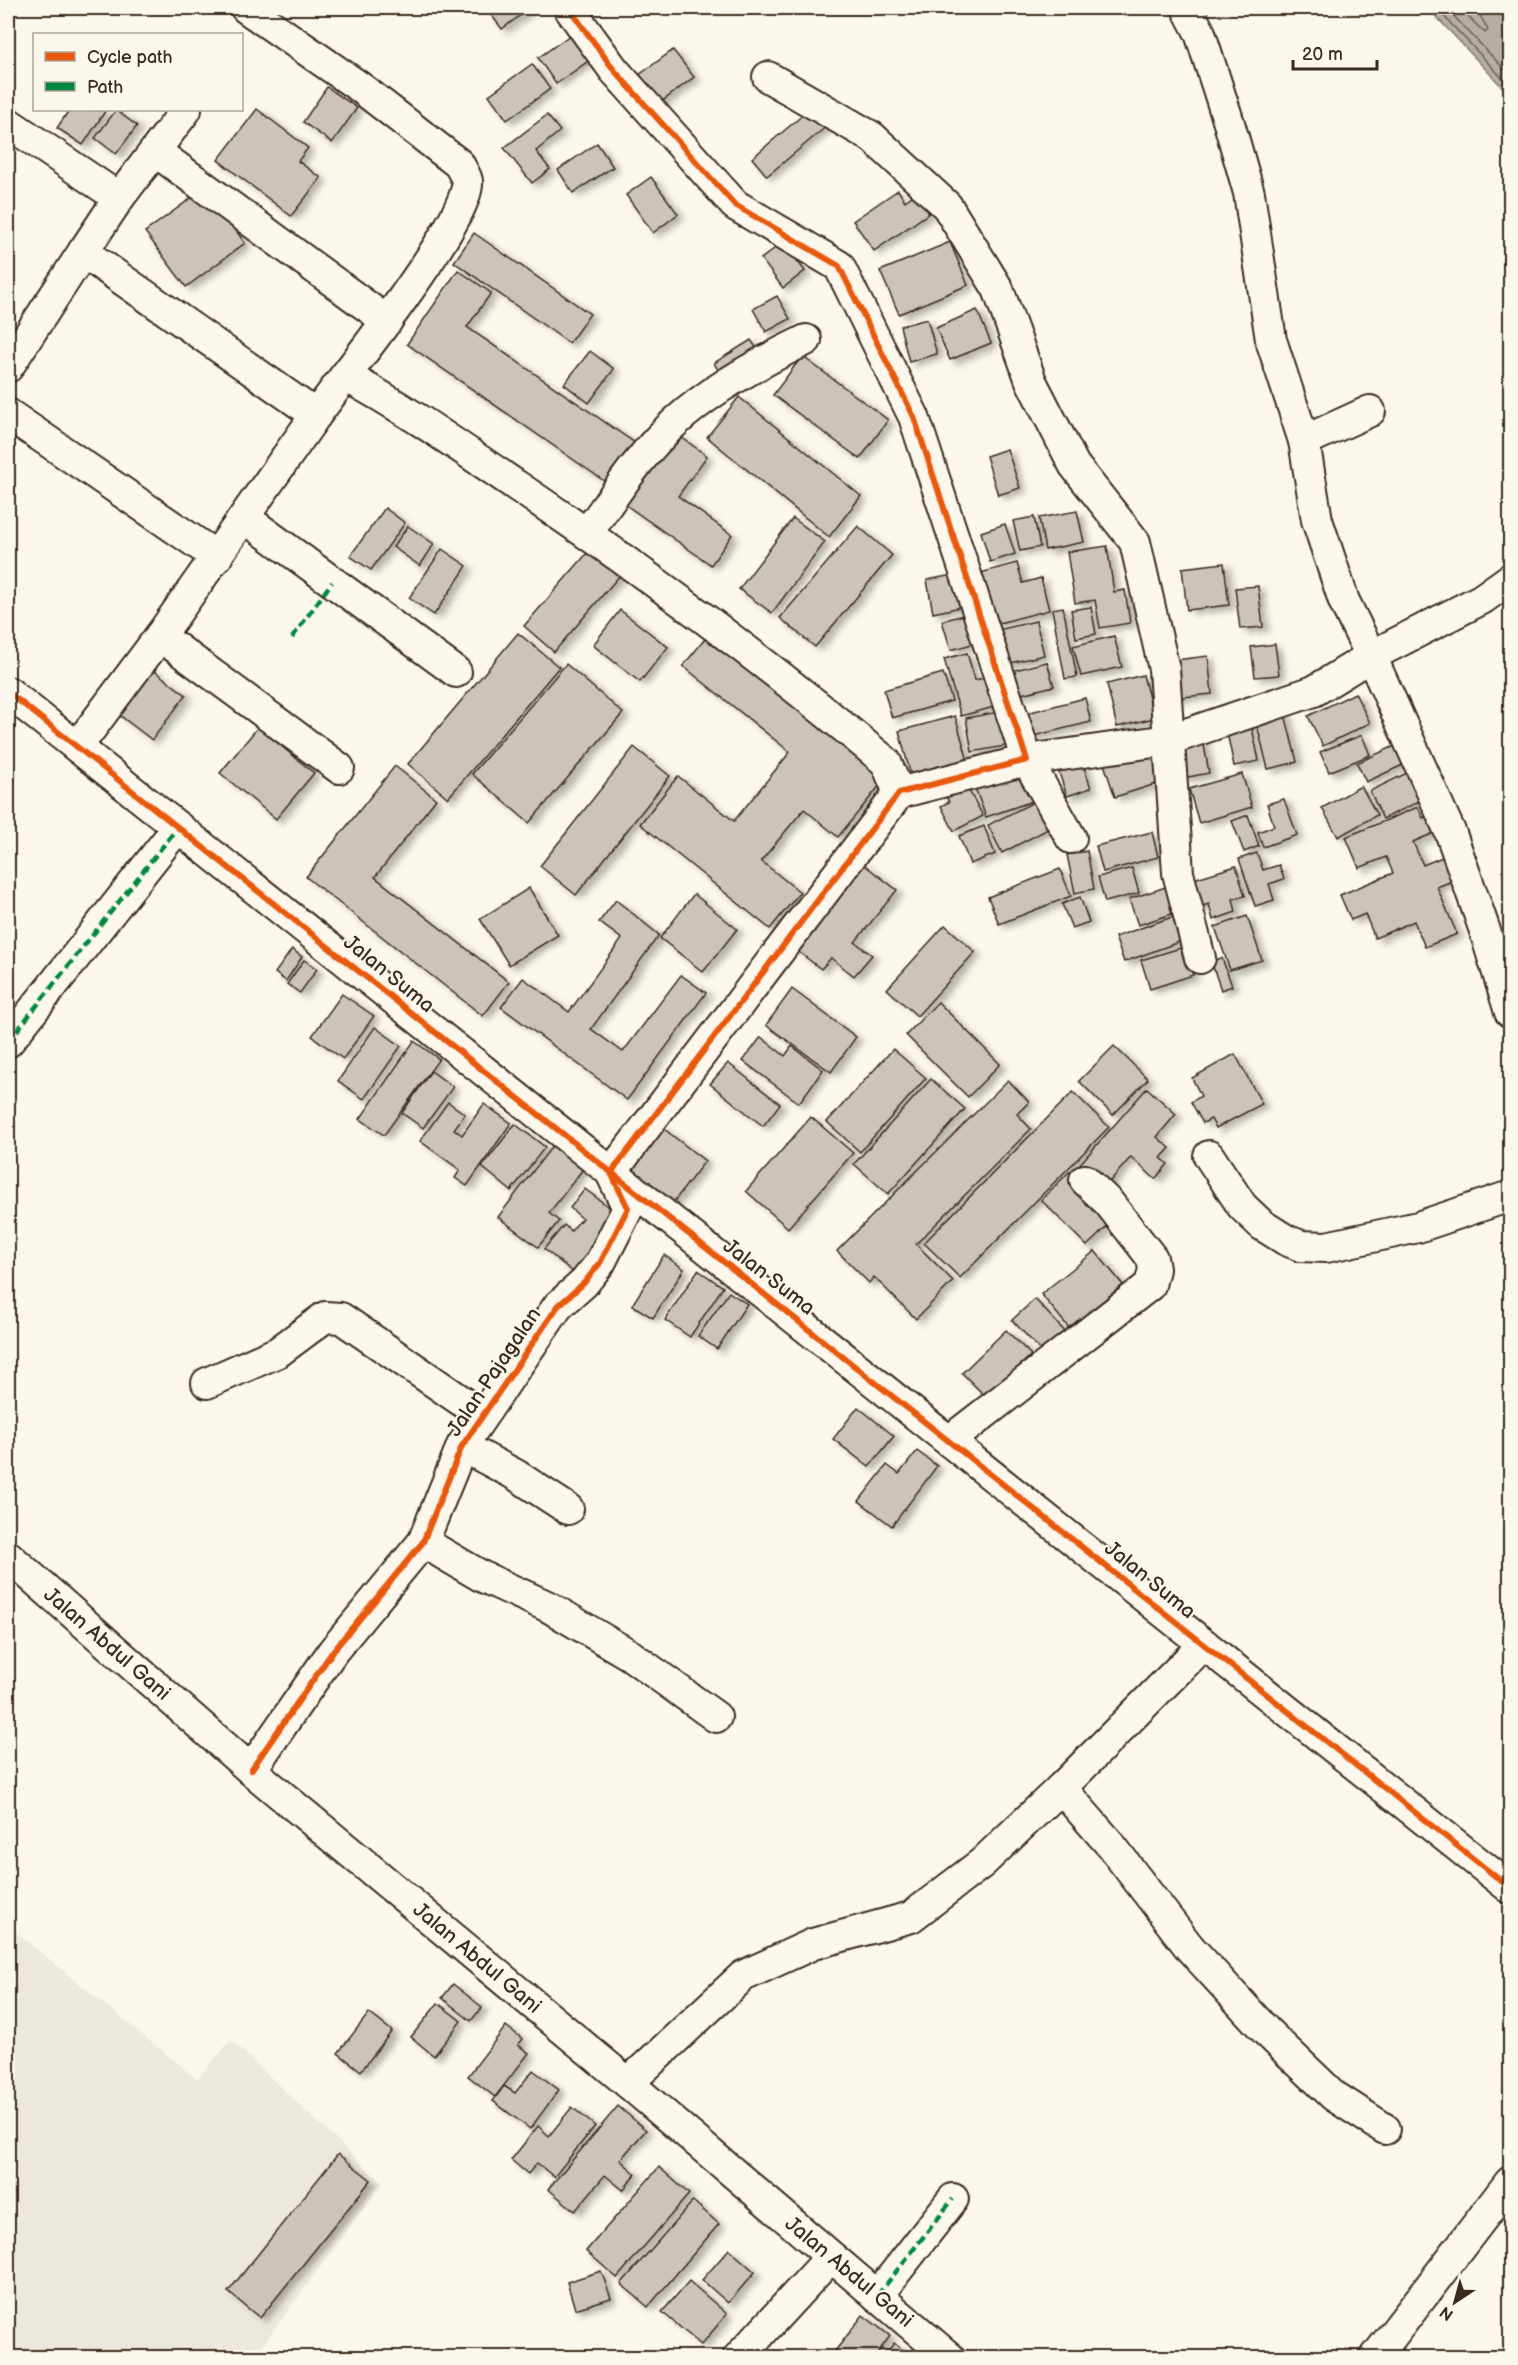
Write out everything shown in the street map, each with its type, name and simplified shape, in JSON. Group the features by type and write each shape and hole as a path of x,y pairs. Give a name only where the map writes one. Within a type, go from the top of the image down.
{"street":[{"path":"569,8 614,70 735,205 839,266 914,417 1027,760 1071,838"},
{"path":"1187,8 1200,33 1249,193 1271,340 1304,441 1317,520 1344,601 1451,834 1510,1012"},
{"path":"77,747 245,518 315,415 404,299 464,202 467,181 459,164 361,88 248,19"},
{"path":"768,77 872,136 947,206 998,289 1031,381 1074,465 1135,542 1164,669 1178,873 1200,958"},
{"path":"8,367 119,198 185,111"},
{"path":"8,123 119,198"},
{"path":"155,151 387,321"},
{"path":"83,252 315,415"},
{"path":"587,533 652,447 688,411 764,360 806,340"},
{"path":"345,376 388,399 587,533 713,624 886,762 899,793"},
{"path":"1304,441 1370,411"},
{"path":"8,414 217,557"},
{"path":"245,518 456,672"},
{"path":"611,1173 899,793 1027,760 1168,740 1314,691 1371,656 1482,598 1510,579"},
{"path":"160,636 339,768"},
{"name":"Jalan Suma","path":"8,692 1510,1888"},
{"path":"8,1042 178,827"},
{"path":"1209,1156 1242,1206 1262,1225 1286,1240 1301,1246 1326,1247 1418,1227 1510,1196"},
{"name":"Jalan Pajagalan","path":"251,1770 333,1651 423,1542 462,1446 558,1306 584,1283 600,1263 628,1208 611,1173"},
{"path":"949,1441 1150,1285 1154,1269 1152,1258 1109,1203 1085,1180"},
{"path":"207,1383 278,1352 325,1317 333,1316 341,1318 482,1415"},
{"path":"462,1446 516,1475 568,1509"},
{"path":"423,1542 481,1576 549,1608 630,1655 716,1717"},
{"name":"Jalan Abdul Gani","path":"8,1556 251,1770 628,2084 950,2358"},
{"path":"628,2084 743,1976 813,1944 911,1917 982,1863 1061,1788 1204,1644"},
{"path":"1061,1788 1110,1844 1190,1948 1266,2031 1334,2096 1385,2129"},
{"path":"1375,2358 1510,2182"},
{"path":"877,2296 953,2199"},
{"path":"738,2358 831,2257"}],"shaded area":[{"path":"8,1926 197,2079 231,2040 382,2183 254,2357 8,2357"}],"water":[{"path":"1428,8 1501,8 1510,24 1510,95"}],"building":[{"path":"486,8 530,8 502,29"},
{"path":"573,33 591,59 556,84 538,58"},
{"path":"673,50 694,77 656,106 635,78"},
{"path":"532,64 550,89 507,120 489,95"},
{"path":"327,87 357,108 332,143 303,122"},
{"path":"811,108 827,126 767,176 752,158"},
{"path":"257,109 308,148 298,161 321,178 291,216 218,160"},
{"path":"68,111 105,111 83,145 57,128"},
{"path":"115,111 137,126 116,154 95,138"},
{"path":"547,115 560,131 536,151 550,169 532,183 504,148"},
{"path":"597,143 613,167 573,193 558,170"},
{"path":"651,177 678,214 653,233 626,195"},
{"path":"205,188 245,243 186,287 145,232"},
{"path":"898,190 905,201 915,194 929,213 874,251 853,221"},
{"path":"474,233 590,314 569,343 454,262"},
{"path":"783,242 805,271 783,288 761,259"},
{"path":"950,242 968,285 899,314 880,271"},
{"path":"458,270 491,293 467,327 635,443 607,483 407,344"},
{"path":"777,296 790,319 766,332 753,309"},
{"path":"977,310 991,343 950,360 936,328"},
{"path":"927,319 937,354 909,362 900,326"},
{"path":"751,340 760,353 722,377 714,363"},
{"path":"590,351 614,369 589,403 564,384"},
{"path":"802,356 888,420 860,459 773,395"},
{"path":"739,397 861,496 829,537 707,437"},
{"path":"677,434 707,456 678,496 732,535 711,565 626,505"},
{"path":"1007,449 1020,488 998,495 986,456"},
{"path":"385,508 405,523 371,570 350,556"},
{"path":"1077,511 1084,542 1045,550 1039,518"},
{"path":"1034,517 1040,547 1020,551 1013,521"},
{"path":"793,518 825,542 772,613 739,589"},
{"path":"1005,524 1015,554 990,562 981,532"},
{"path":"408,526 434,544 420,566 393,547"},
{"path":"858,526 892,555 815,647 780,618"},
{"path":"596,543 626,568 554,652 524,626"},
{"path":"1107,546 1114,592 1125,590 1130,623 1100,628 1095,600 1075,603 1067,552"},
{"path":"442,549 467,566 434,615 409,598"},
{"path":"1017,563 1023,583 1041,578 1049,610 991,625 977,574"},
{"path":"1224,563 1229,605 1187,610 1182,568"},
{"path":"963,573 970,605 933,613 927,580"},
{"path":"1258,586 1263,627 1240,629 1235,588"},
{"path":"1063,607 1077,677 1065,679 1052,609"},
{"path":"1091,607 1096,634 1076,638 1071,610"},
{"path":"620,610 668,647 640,682 593,645"},
{"path":"970,613 979,642 951,650 942,621"},
{"path":"1036,621 1044,655 1002,665 994,631"},
{"path":"713,629 890,773 838,837 804,809 761,861 800,892 770,929 640,824 678,776 734,821 790,752 683,666"},
{"path":"518,633 559,667 448,798 408,764"},
{"path":"1114,636 1122,667 1081,676 1073,646"},
{"path":"1275,644 1279,675 1255,677 1251,647"},
{"path":"967,653 975,680 996,675 1005,704 961,716 944,659"},
{"path":"1208,656 1212,694 1173,698 1168,661"},
{"path":"1047,662 1054,686 1013,696 1007,672"},
{"path":"566,664 623,713 529,823 472,774"},
{"path":"152,669 186,695 152,740 118,714"},
{"path":"943,673 952,701 892,718 884,690"},
{"path":"1143,675 1154,718 1117,727 1107,684"},
{"path":"1355,693 1370,723 1323,746 1308,716"},
{"path":"1085,698 1091,722 1029,737 1023,714"},
{"path":"1010,710 1016,744 972,752 966,718"},
{"path":"1284,710 1297,762 1268,769 1255,717"},
{"path":"955,716 968,761 911,776 899,731"},
{"path":"1250,718 1259,761 1234,766 1225,723"},
{"path":"258,727 314,773 276,819 220,773"},
{"path":"1202,734 1209,773 1183,778 1175,740"},
{"path":"1362,735 1370,755 1329,772 1320,752"},
{"path":"1399,744 1407,763 1366,782 1357,763"},
{"path":"1149,745 1162,782 1115,797 1103,761"},
{"path":"634,747 670,776 576,895 540,866"},
{"path":"1080,756 1091,788 1067,796 1056,764"},
{"path":"395,766 436,799 375,877 509,982 483,1016 306,877"},
{"path":"1026,771 1036,800 986,817 975,788"},
{"path":"1411,771 1424,799 1383,819 1370,791"},
{"path":"1242,774 1252,807 1199,823 1189,789"},
{"path":"963,780 983,816 954,831 941,806 949,802 943,792"},
{"path":"1361,786 1377,815 1338,837 1322,808"},
{"path":"1284,799 1297,835 1263,847 1258,832 1274,826 1267,804"},
{"path":"1038,800 1052,827 1002,853 988,825"},
{"path":"1418,807 1423,818 1436,813 1443,829 1413,842 1423,865 1447,855 1457,879 1437,887 1457,934 1425,947 1414,921 1375,938 1365,914 1351,920 1340,895 1393,873 1386,857 1359,868 1346,837"},
{"path":"1248,815 1259,846 1244,852 1232,821"},
{"path":"984,826 995,854 970,864 959,836"},
{"path":"1152,832 1158,857 1103,872 1096,846"},
{"path":"1087,851 1094,889 1075,893 1067,855"},
{"path":"1257,853 1263,870 1279,865 1284,879 1269,884 1274,900 1255,906 1239,859"},
{"path":"862,863 897,890 855,942 872,955 854,976 831,958 821,969 791,946"},
{"path":"1236,866 1245,896 1233,899 1236,912 1213,920 1209,904 1193,909 1184,882"},
{"path":"1132,868 1139,893 1105,902 1098,877"},
{"path":"1060,869 1071,896 999,924 988,897"},
{"path":"1169,886 1178,912 1138,925 1129,899"},
{"path":"529,888 558,935 509,965 480,919"},
{"path":"694,894 737,929 703,972 660,938"},
{"path":"1080,897 1089,922 1072,928 1062,904"},
{"path":"616,900 659,935 591,1029 623,1052 681,975 706,993 627,1100 501,1007 523,978 569,1012 622,939 599,922"},
{"path":"1178,915 1187,939 1124,962 1115,937"},
{"path":"1247,916 1262,960 1230,970 1215,927"},
{"path":"945,925 975,952 917,1016 887,989"},
{"path":"1184,947 1193,975 1150,989 1141,960"},
{"path":"292,949 302,957 286,981 275,973"},
{"path":"1222,958 1232,986 1221,990 1211,961"},
{"path":"304,960 317,969 300,993 287,984"},
{"path":"792,989 856,1037 831,1072 766,1025"},
{"path":"342,994 374,1016 343,1059 312,1036"},
{"path":"938,1002 1000,1064 968,1097 906,1035"},
{"path":"375,1027 401,1046 364,1099 338,1081"},
{"path":"761,1037 785,1056 792,1046 823,1070 799,1103 743,1061"},
{"path":"414,1041 439,1059 384,1135 360,1119"},
{"path":"1114,1046 1148,1079 1113,1115 1079,1081"},
{"path":"893,1049 926,1078 860,1152 827,1122"},
{"path":"1235,1054 1262,1104 1216,1128 1211,1119 1203,1123 1191,1102 1201,1096 1192,1078"},
{"path":"728,1063 780,1104 763,1126 710,1084"},
{"path":"431,1071 453,1087 423,1128 402,1113"},
{"path":"931,1079 965,1109 888,1194 854,1164"},
{"path":"1008,1080 1029,1102 1017,1114 1031,1129 916,1244 953,1281 916,1319 874,1277 869,1283 837,1251"},
{"path":"1147,1088 1176,1114 1157,1137 1170,1148 1161,1158 1168,1164 1155,1179 1131,1157 1104,1188 1079,1165"},
{"path":"1073,1092 1109,1127 960,1278 924,1243"},
{"path":"448,1102 465,1114 454,1129 462,1135 484,1104 511,1123 467,1186 455,1178 460,1170 420,1141"},
{"path":"811,1117 853,1153 788,1228 746,1191"},
{"path":"515,1124 545,1147 511,1191 482,1167"},
{"path":"659,1125 705,1161 672,1204 625,1168"},
{"path":"553,1145 583,1169 549,1213 559,1221 538,1247 498,1217"},
{"path":"1070,1171 1116,1218 1087,1246 1041,1200"},
{"path":"585,1189 618,1214 573,1272 544,1249 564,1225 571,1231 582,1218 570,1208"},
{"path":"1095,1251 1123,1285 1069,1328 1041,1294"},
{"path":"664,1255 684,1269 653,1318 632,1305"},
{"path":"698,1270 723,1287 690,1337 665,1320"},
{"path":"729,1292 747,1304 717,1349 698,1336"},
{"path":"1035,1299 1065,1332 1042,1352 1012,1320"},
{"path":"1006,1330 1031,1355 987,1398 962,1373"},
{"path":"858,1407 894,1436 869,1467 833,1439"},
{"path":"917,1451 937,1466 892,1526 859,1501 887,1465 899,1474"},
{"path":"453,1984 482,2007 471,2021 442,1998"},
{"path":"438,2003 461,2021 434,2056 411,2037"},
{"path":"369,2013 392,2031 361,2071 338,2053"},
{"path":"506,2026 523,2039 518,2045 529,2053 495,2097 468,2076"},
{"path":"533,2070 559,2090 530,2129 493,2101 504,2086 515,2093"},
{"path":"618,2106 646,2130 620,2160 636,2174 623,2190 605,2175 575,2211 548,2189"},
{"path":"572,2107 595,2126 554,2177 537,2163 528,2174 511,2160 538,2126 549,2136"},
{"path":"338,2154 371,2180 260,2318 228,2292"},
{"path":"659,2167 689,2194 617,2278 586,2251"},
{"path":"693,2201 719,2224 648,2307 621,2284"},
{"path":"729,2249 755,2272 728,2303 702,2280"},
{"path":"601,2271 611,2298 575,2309 567,2282"},
{"path":"689,2281 727,2314 701,2345 662,2312"},
{"path":"863,2315 890,2336 874,2358 835,2358 832,2355"},
{"path":"894,2343 913,2358 883,2358"}],"marked path":[{"path":"292,638 332,582"},
{"path":"8,1042 178,827"},
{"path":"877,2296 953,2199"}],"cycle path":[{"path":"251,1770 333,1651 423,1542 462,1446 558,1306 584,1283 600,1263 628,1208 611,1173 899,793 1027,760 914,417 839,266 735,205 614,70 569,8"},
{"path":"8,692 1510,1888"}]}
